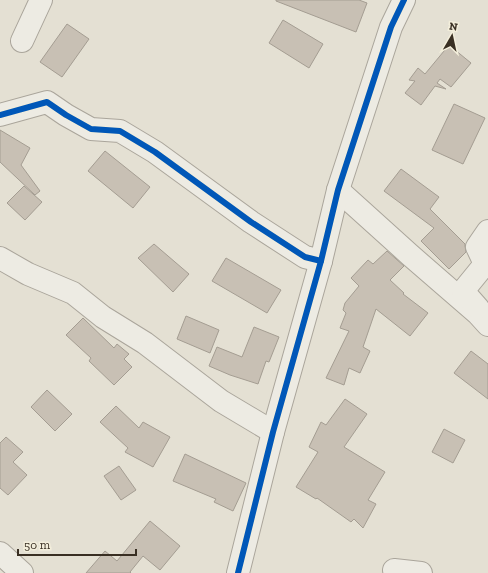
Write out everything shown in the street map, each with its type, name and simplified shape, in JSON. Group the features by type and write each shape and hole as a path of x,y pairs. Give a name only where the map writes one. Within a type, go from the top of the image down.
{"street":[{"path":"22,41 41,0"},
{"path":"238,573 273,432 321,261 338,190 391,27 404,0"},
{"path":"0,115 46,102 91,129 120,131 155,152 251,222 305,258 321,261"},
{"path":"338,190 478,314 488,325"},
{"path":"488,231 477,247 485,264 463,291 488,320"},
{"path":"0,258 28,274 73,293 103,317 145,343 221,401 273,432"},
{"path":"0,553 22,573"},
{"path":"394,570 421,573"}],"building":[{"path":"276,0 359,0 367,3 356,32"},
{"path":"283,20 323,44 309,68 269,43"},
{"path":"67,24 89,39 62,77 40,62"},
{"path":"449,45 471,63 451,87 440,79 437,83 446,89 435,86 421,105 405,93 415,81 409,80 418,68 425,74"},
{"path":"454,104 485,118 463,164 432,150"},
{"path":"0,130 30,148 21,165 40,191 35,195 0,162"},
{"path":"105,151 150,187 133,208 88,171"},
{"path":"401,169 439,197 430,209 465,244 466,252 449,269 421,241 434,228 384,191"},
{"path":"24,186 42,202 25,220 7,203"},
{"path":"154,244 189,274 173,292 138,258"},
{"path":"387,251 404,266 390,280 404,293 403,294 428,313 410,336 376,309 363,347 370,351 360,373 349,368 344,385 326,378 349,331 340,328 346,313 343,310 345,303 359,286 351,278 368,260 373,264"},
{"path":"226,258 281,290 267,313 212,281"},
{"path":"186,316 219,330 210,353 177,339"},
{"path":"83,318 114,348 117,344 129,354 124,359 132,367 114,385 89,361 91,358 66,335"},
{"path":"254,327 279,337 269,362 266,361 258,384 230,375 209,366 217,347 242,357"},
{"path":"471,351 488,364 488,399 454,373"},
{"path":"47,390 72,414 55,431 31,407"},
{"path":"345,399 367,414 344,447 385,472 368,500 376,504 363,528 354,519 351,522 317,498 316,499 296,487 318,452 309,447 321,422 326,425"},
{"path":"116,406 139,428 143,422 170,437 153,467 125,452 128,448 100,422"},
{"path":"444,429 465,440 453,463 432,452"},
{"path":"6,437 23,452 13,462 27,475 8,495 0,488 0,443"},
{"path":"185,454 246,483 233,511 214,502 216,499 173,481"},
{"path":"119,466 136,490 121,500 104,476"},
{"path":"150,521 180,546 160,570 143,556 130,572 131,573 86,573 105,551 117,561"}],"cycle path":[{"path":"238,573 273,432 321,261 338,190 391,27 404,0"},
{"path":"0,115 47,102 91,129 120,131 155,152 251,222 305,257 321,261"}]}
